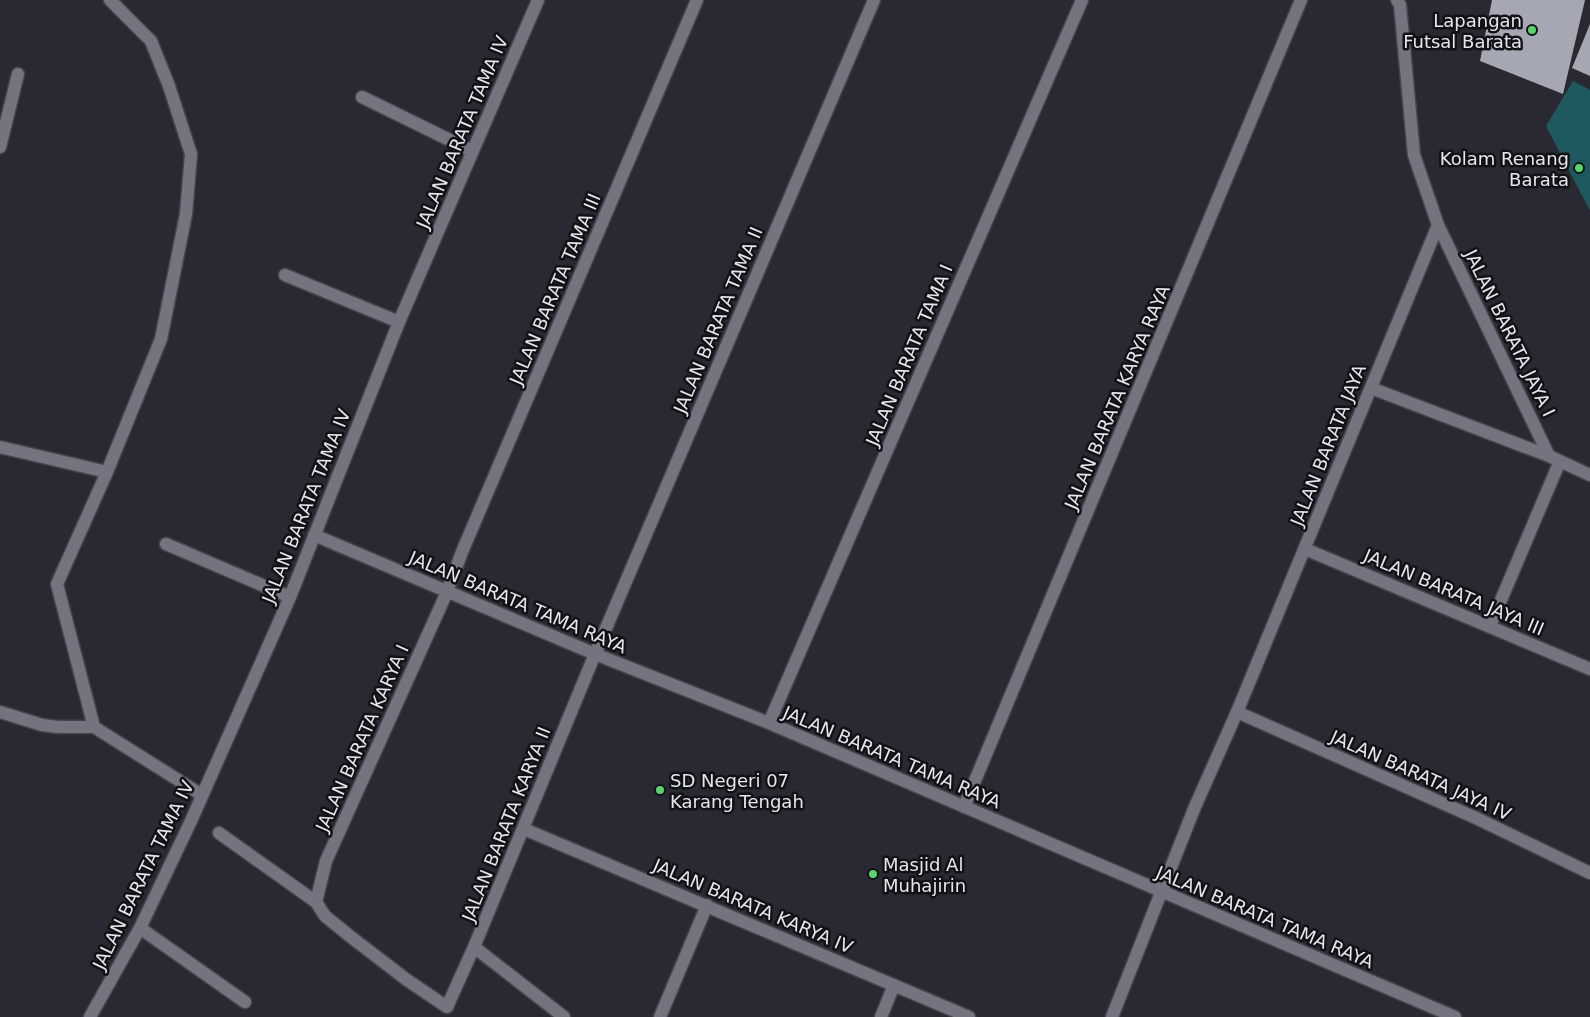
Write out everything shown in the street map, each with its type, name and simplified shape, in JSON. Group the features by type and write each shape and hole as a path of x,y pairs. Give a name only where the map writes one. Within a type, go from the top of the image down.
{"street":[{"path":"94,727 57,584 107,472 161,339 186,214 191,154 170,86 151,41 110,0"},
{"name":"JALAN BARATA TAMA IV","path":"90,1017 140,928 191,821 290,597 398,322 538,0"},
{"name":"JALAN BARATA TAMA III","path":"447,592 462,552 697,0"},
{"name":"JALAN BARATA TAMA II","path":"595,654 874,0"},
{"name":"JALAN BARATA TAMA I","path":"769,723 1082,0"},
{"name":"JALAN BARATA KARYA RAYA","path":"964,807 1301,0"},
{"path":"1397,0 1400,5 1414,155 1438,225"},
{"path":"0,147 18,74"},
{"path":"362,97 472,151"},
{"name":"JALAN BARATA JAYA","path":"1112,1017 1194,809 1237,712 1438,225"},
{"name":"JALAN BARATA JAYA I","path":"1438,225 1555,458"},
{"path":"285,275 398,322"},
{"path":"1371,388 1555,458 1590,475"},
{"path":"0,447 107,472"},
{"path":"1490,626 1555,458"},
{"name":"JALAN BARATA TAMA RAYA","path":"314,534 595,654 769,723 1455,1017"},
{"path":"166,544 290,597"},
{"name":"JALAN BARATA JAYA III","path":"1305,548 1590,669"},
{"name":"JALAN BARATA KARYA I","path":"316,902 326,861 447,592"},
{"name":"JALAN BARATA KARYA II","path":"316,902 325,916 345,932 407,980 447,1006 524,829 595,654"},
{"path":"0,712 58,728 94,727 202,795"},
{"name":"JALAN BARATA JAYA IV","path":"1237,712 1476,818 1590,873"},
{"name":"JALAN BARATA KARYA IV","path":"524,829 969,1017"},
{"path":"219,833 316,902"},
{"path":"660,1017 707,906"},
{"path":"140,928 245,1002"},
{"path":"474,947 564,1017"},
{"path":"881,1017 894,985"}],"water":[{"name":"Kolam Renang Barata","path":"1573,81 1590,90 1590,211 1546,126"}],"building":[{"name":"Lapangan Futsal Barata","path":"1492,0 1585,0 1563,94 1480,61"},
{"path":"1590,24 1590,76 1572,68"}],"place":[{"name":"Lapangan Futsal Barata","path":"1532,30"},
{"name":"Kolam Renang Barata","path":"1579,168"},
{"name":"SD Negeri 07 Karang Tengah","path":"660,790"},
{"name":"Masjid Al Muhajirin","path":"873,874"}]}
